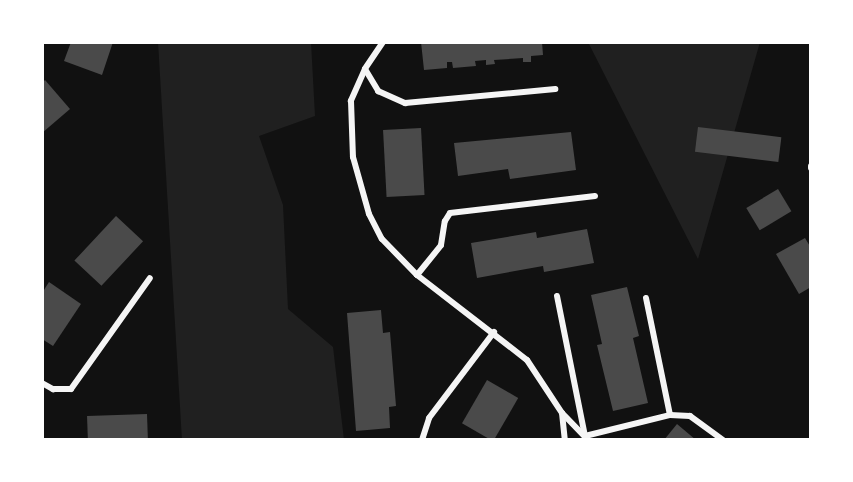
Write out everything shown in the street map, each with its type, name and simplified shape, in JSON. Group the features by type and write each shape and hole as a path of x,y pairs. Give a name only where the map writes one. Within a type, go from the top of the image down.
{"street":[{"path":"383,42 365,69 351,101 352,148 359,184 382,239 417,275 494,332 527,360 562,413 587,438"},
{"path":"365,69 378,91 405,103 555,89"},
{"path":"417,275 441,245 444,220 450,213 595,196"},
{"path":"42,383 53,389 71,389 150,278"},
{"path":"557,296 587,438"},
{"path":"646,298 670,415"},
{"path":"422,440 429,418 494,332"},
{"path":"562,413 565,440"},
{"path":"587,438 670,415 690,416 723,440"}],"shaded area":[{"path":"158,42 311,42 315,116 259,136 283,205 288,309 333,347 344,440 182,440"},
{"path":"588,42 760,42 698,259"}],"building":[{"path":"71,42 113,42 102,75 64,61"},
{"path":"421,42 542,42 543,55 531,56 531,62 523,62 523,58 494,60 495,64 486,65 486,60 475,61 476,66 453,68 452,62 447,62 447,68 424,70"},
{"path":"45,80 70,109 42,133 42,83"},
{"path":"698,127 781,137 778,162 695,152"},
{"path":"421,128 425,195 387,197 383,130"},
{"path":"571,132 576,170 510,179 508,169 458,176 454,143"},
{"path":"778,189 791,211 760,230 746,208"},
{"path":"116,216 143,241 101,286 74,261"},
{"path":"587,229 594,263 544,272 543,266 477,278 471,243 536,232 537,238"},
{"path":"805,238 811,248 811,287 799,294 776,254"},
{"path":"49,282 81,304 53,346 42,339 42,293"},
{"path":"627,287 639,336 633,338 648,403 613,411 597,345 602,344 591,295"},
{"path":"381,310 383,333 390,332 396,406 389,407 390,428 356,431 347,313"},
{"path":"487,380 518,398 494,440 462,423"},
{"path":"147,414 148,440 88,440 87,416"},
{"path":"677,424 696,440 664,440"}]}
